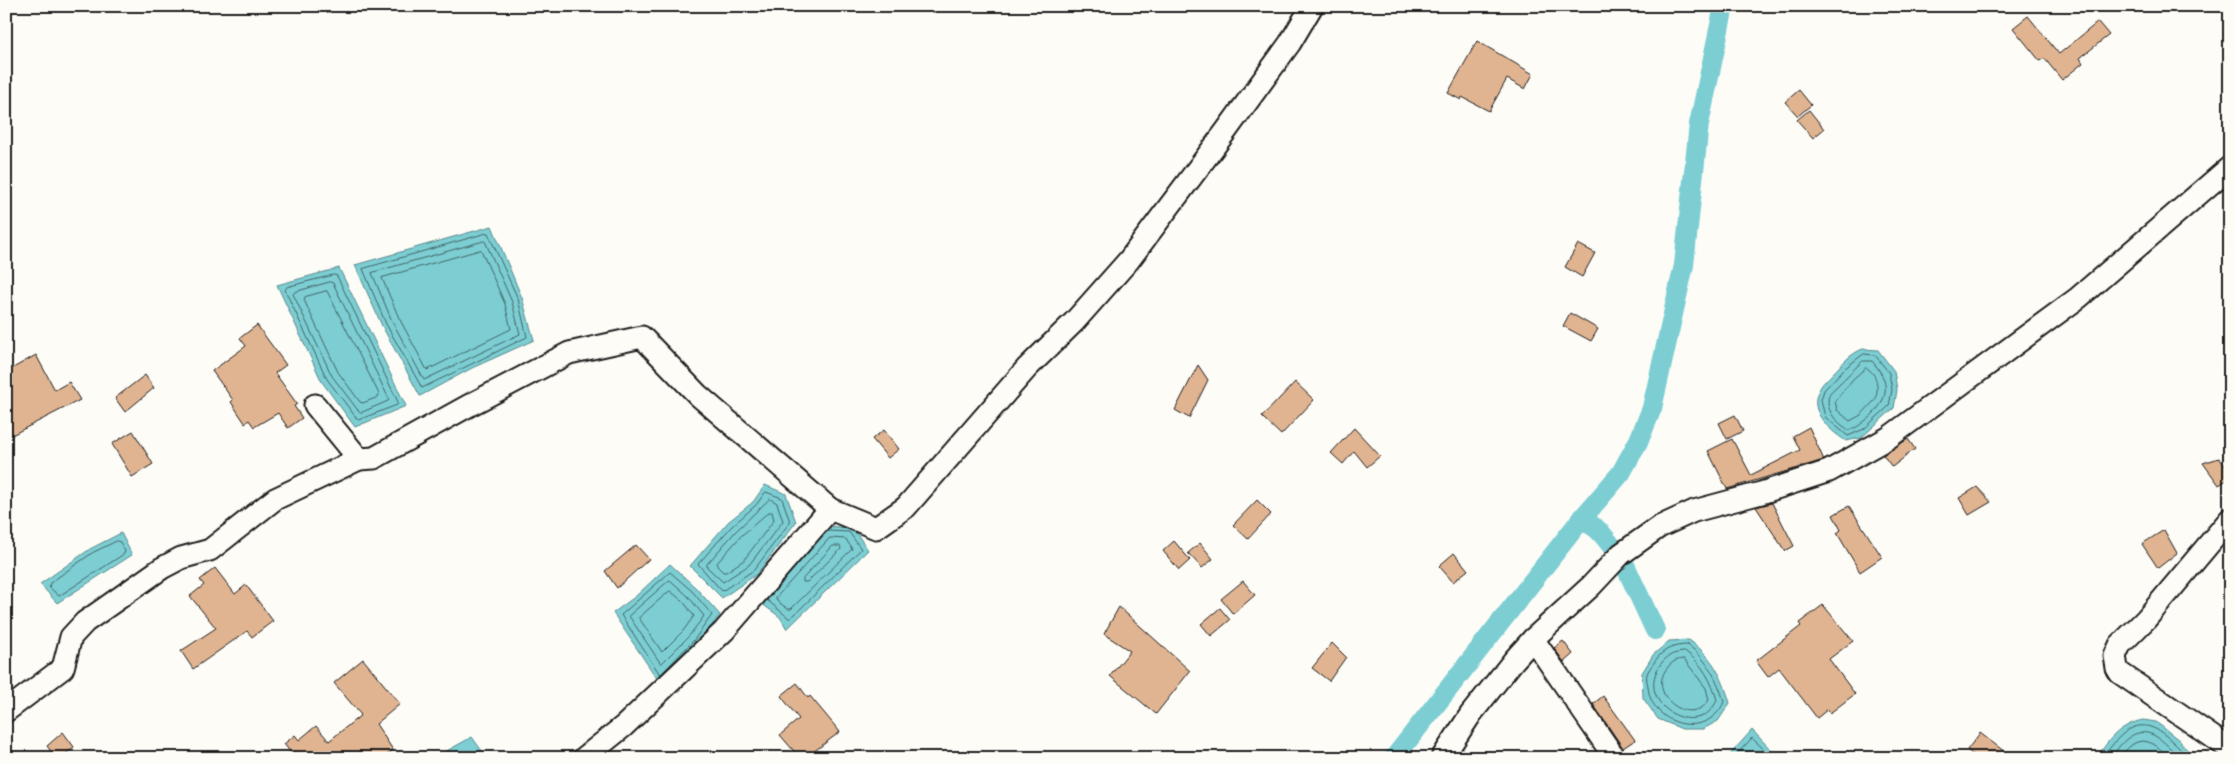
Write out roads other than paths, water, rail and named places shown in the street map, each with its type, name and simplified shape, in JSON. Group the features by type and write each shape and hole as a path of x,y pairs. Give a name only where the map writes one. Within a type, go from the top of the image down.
{"street":[{"path":"6,711 63,668 71,637 85,622 162,568 181,558 210,550 275,498 359,459 374,458 569,353 642,337 698,395 830,509 876,528 906,507 1027,368 1074,322 1129,260 1290,43 1312,6"},
{"path":"1442,758 1471,714 1533,639 1591,586 1621,554 1659,527 1694,511 1761,493 1829,471 1888,438 2078,298 2230,167"},
{"path":"315,405 359,459"},
{"path":"584,758 624,726 724,631 830,509"},
{"path":"2230,520 2146,619 2120,646 2115,656 2120,673 2230,748"},
{"path":"1533,639 1615,758"}],"water":[{"path":"492,226 522,298 534,340 472,368 420,396 382,326 355,265"},
{"path":"339,268 406,406 355,427 322,382 277,285"},
{"path":"1863,349 1878,350 1894,371 1897,390 1894,408 1861,438 1846,441 1821,419 1816,404 1816,396 1823,384 1840,366 1851,356"},
{"path":"765,485 786,494 796,522 757,574 722,598 690,566 728,522 753,502"},
{"path":"826,526 853,528 868,550 787,629 780,617 758,601"},
{"path":"121,533 132,555 57,603 40,584 90,549"},
{"path":"670,564 696,588 720,615 698,643 660,683 613,613 636,596"},
{"path":"1689,640 1704,653 1716,668 1730,703 1718,721 1703,729 1682,729 1658,719 1643,698 1642,673 1653,655 1669,641"},
{"path":"2143,720 2156,722 2179,740 2194,758 2098,758 2116,733 2128,725"},
{"path":"1752,730 1779,758 1727,758"},
{"path":"472,737 487,758 434,758"}],"waterway":[{"path":"1394,758 1579,522 1621,473 1639,440 1652,408 1684,265 1699,124 1724,6"},
{"path":"1579,522 1585,522 1595,527 1614,549"},
{"path":"1624,563 1655,630"}]}
